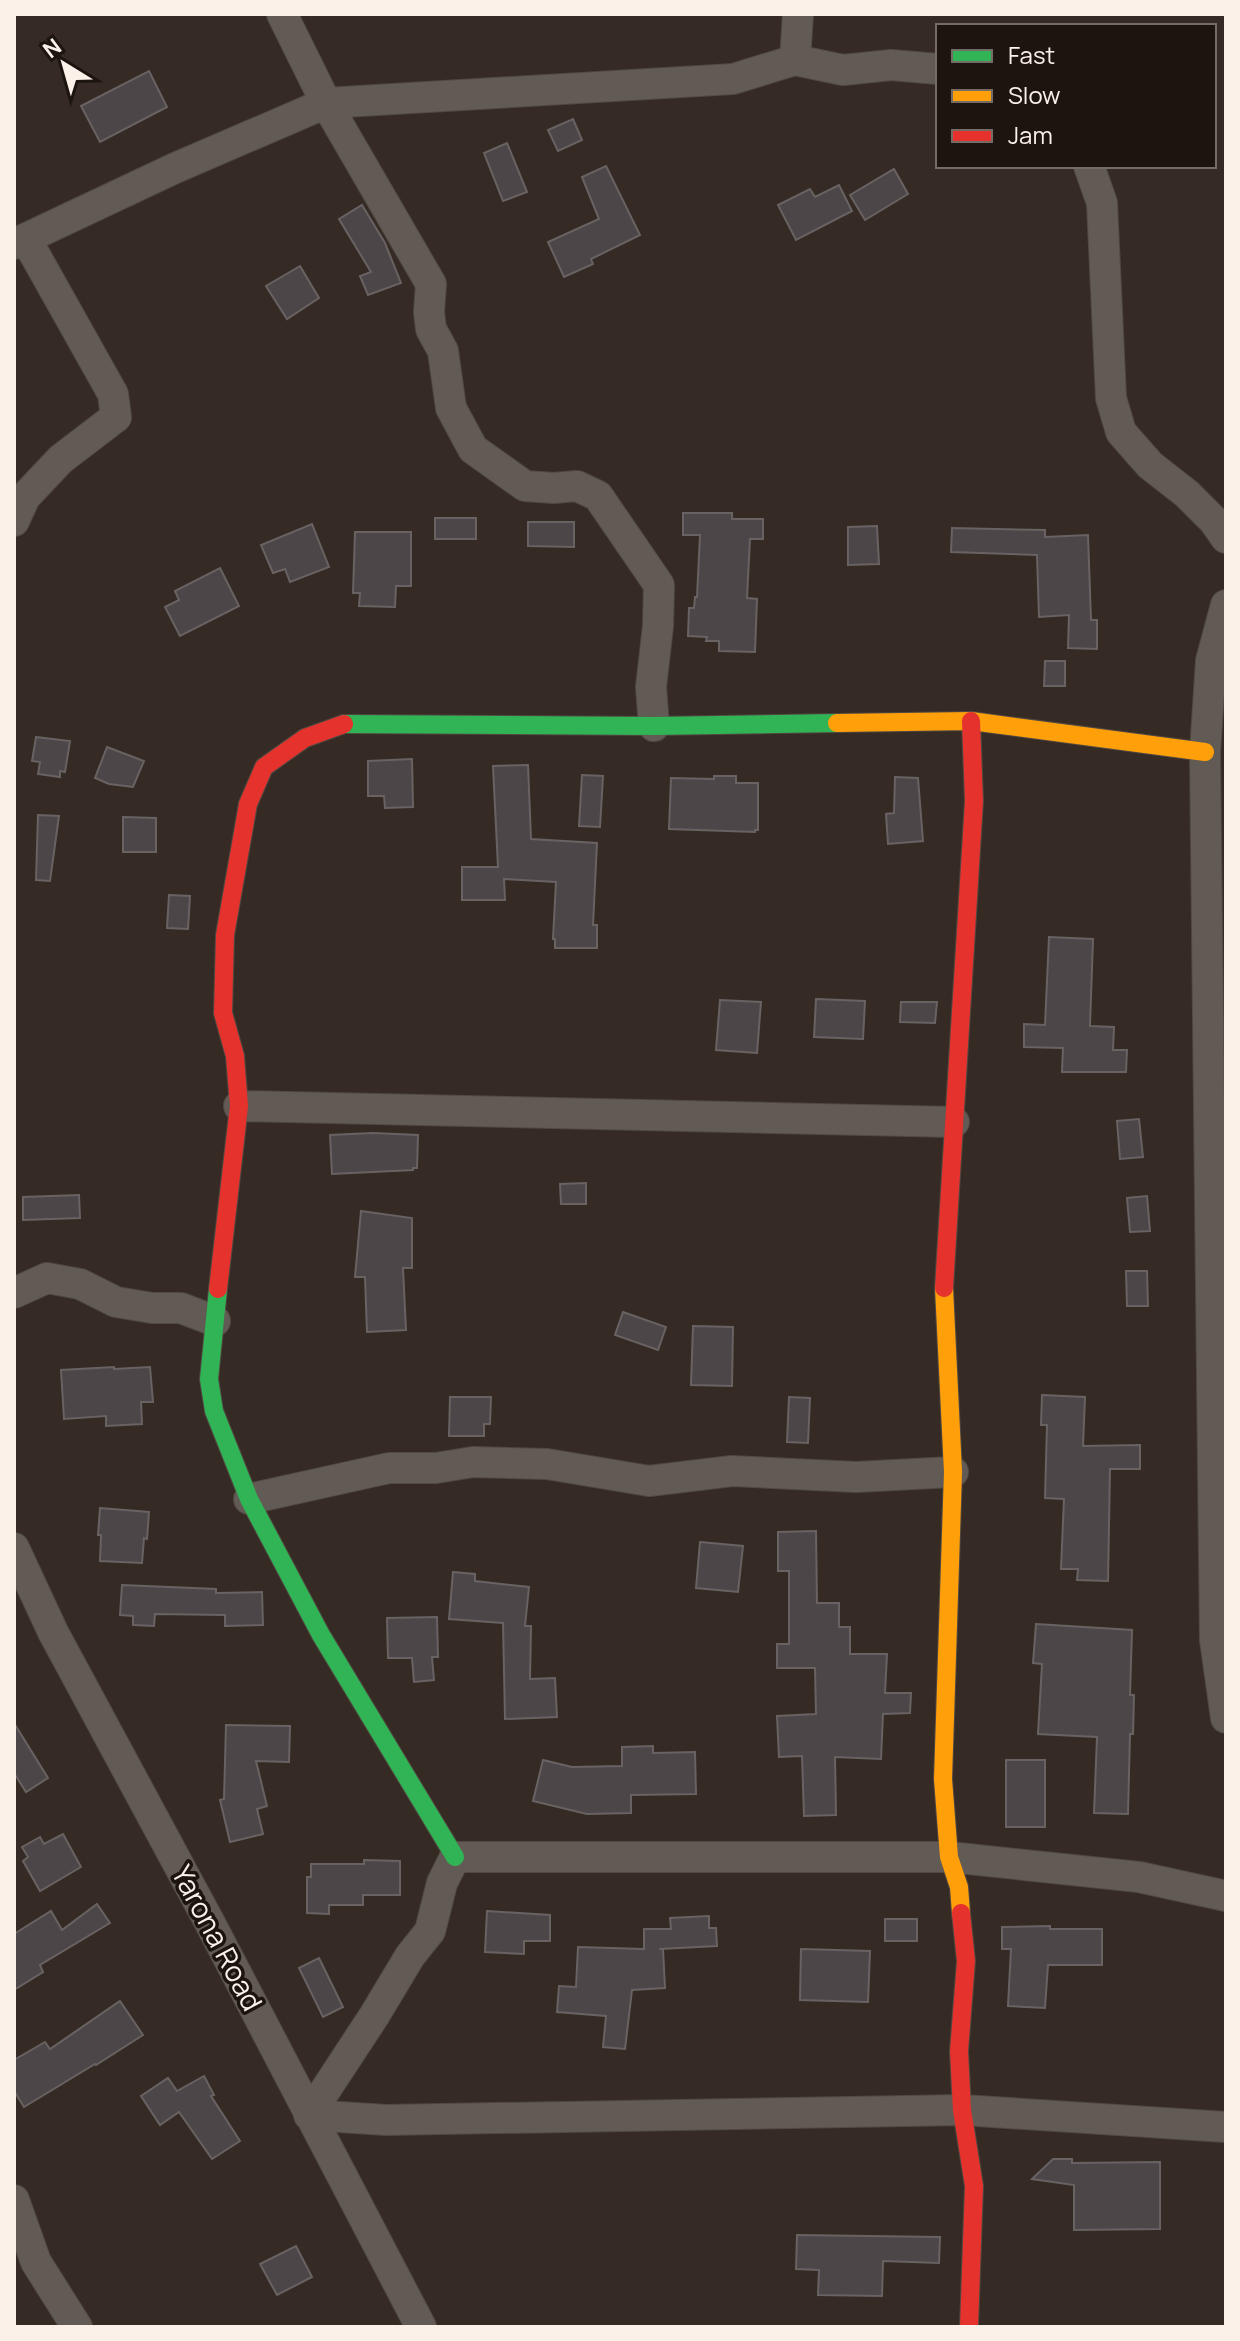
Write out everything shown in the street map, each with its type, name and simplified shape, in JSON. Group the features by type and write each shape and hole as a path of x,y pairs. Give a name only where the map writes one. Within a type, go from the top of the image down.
{"street":[{"path":"282,14 326,103 431,284 431,329 443,351 451,408 473,449 525,486 577,486 598,496 659,585 651,687 654,726"},
{"path":"795,60 798,14"},
{"path":"14,521 25,497 61,459 116,417 113,394 20,242 173,169 326,103 733,79 795,60 843,70 891,65 936,69"},
{"path":"1090,168 1102,203 1111,398 1121,432 1150,465 1187,494 1214,521 1226,538"},
{"path":"1226,605 1211,661 1205,752 1215,1640 1226,1718"},
{"path":"969,2327 974,2186 962,2110 959,2051 966,1961 959,1887 949,1857 943,1779 953,1472 944,1295 974,801 971,721"},
{"path":"455,1857 321,1635 249,1499 214,1411 209,1379 239,1106 235,1056 223,1013 225,935 248,804 264,767 305,738 344,724 654,726 971,721 1205,752"},
{"path":"239,1106 954,1122"},
{"path":"14,1293 47,1278 80,1284 116,1302 152,1308 181,1308 215,1321"},
{"path":"249,1499 389,1468 436,1468 473,1462 547,1464 649,1481 732,1471 856,1477 953,1472"},
{"name":"Yarona Road","path":"14,1548 53,1632 211,1925 421,2327"},
{"path":"455,1857 949,1857 1139,1877 1226,1896"},
{"path":"455,1857 442,1883 430,1931 410,1956 309,2115 386,2120 962,2110 1226,2127"},
{"path":"14,2200 25,2258 77,2327"}],"building":[{"path":"149,71 167,107 100,142 81,106"},
{"path":"573,119 582,140 558,151 548,130"},
{"path":"507,143 527,192 503,201 484,153"},
{"path":"606,166 640,235 591,259 593,264 564,277 548,242 599,219 582,177"},
{"path":"894,169 908,194 865,220 850,195"},
{"path":"839,185 852,211 796,240 778,205 810,189 815,197"},
{"path":"362,205 385,243 401,283 368,295 360,276 371,272 339,219"},
{"path":"300,266 319,298 287,319 266,286"},
{"path":"683,513 732,513 732,519 763,519 763,539 750,539 747,598 757,599 755,652 719,651 719,641 688,636 689,608 694,608 697,597 700,535 683,535"},
{"path":"435,518 476,518 476,539 435,539"},
{"path":"528,522 574,522 574,547 528,546"},
{"path":"312,524 329,567 290,582 285,569 273,573 261,545"},
{"path":"877,526 879,564 848,565 848,527"},
{"path":"952,528 1045,530 1045,537 1088,535 1091,620 1097,620 1097,649 1068,648 1069,615 1039,617 1037,555 951,552"},
{"path":"355,532 411,532 411,586 396,586 395,607 359,606 360,593 353,593"},
{"path":"220,568 239,606 180,636 165,607 179,600 175,591"},
{"path":"1045,661 1065,661 1065,686 1044,686"},
{"path":"36,737 70,741 65,772 60,771 60,777 38,774 40,762 32,761"},
{"path":"107,747 144,761 133,787 109,784 95,778"},
{"path":"412,759 413,807 385,808 384,796 368,796 368,761"},
{"path":"528,765 531,839 597,843 593,925 597,925 597,948 555,948 556,882 504,879 505,900 462,900 462,867 498,867 493,766"},
{"path":"582,775 603,776 600,827 579,826"},
{"path":"714,776 736,776 736,783 758,783 758,830 669,829 671,778 714,779"},
{"path":"895,777 918,778 923,841 888,844 886,814 894,813"},
{"path":"38,815 59,816 50,881 36,880"},
{"path":"123,817 156,818 156,852 123,852"},
{"path":"169,895 190,896 188,929 167,928"},
{"path":"1049,937 1093,939 1090,1026 1114,1027 1113,1050 1127,1050 1126,1072 1062,1072 1063,1048 1024,1047 1024,1024 1045,1025"},
{"path":"816,999 865,1001 863,1039 814,1037"},
{"path":"720,1000 761,1002 757,1053 716,1050"},
{"path":"901,1002 937,1002 935,1023 900,1022"},
{"path":"1139,1119 1143,1157 1120,1159 1117,1121"},
{"path":"330,1135 418,1135 417,1168 332,1174"},
{"path":"586,1183 586,1204 561,1204 560,1184"},
{"path":"79,1195 80,1218 23,1220 23,1197"},
{"path":"1147,1196 1150,1231 1130,1232 1127,1198"},
{"path":"361,1211 412,1218 412,1268 403,1268 406,1330 367,1332 365,1277 355,1277"},
{"path":"1126,1271 1147,1271 1148,1306 1127,1306"},
{"path":"623,1312 666,1327 658,1350 615,1335"},
{"path":"693,1326 733,1327 732,1386 691,1385"},
{"path":"150,1367 153,1402 141,1402 142,1424 106,1426 106,1416 64,1419 61,1370"},
{"path":"1042,1395 1085,1397 1083,1446 1140,1445 1140,1469 1110,1469 1108,1581 1077,1580 1078,1569 1061,1569 1064,1499 1045,1498 1047,1425 1041,1425"},
{"path":"450,1397 491,1397 490,1424 484,1424 484,1436 449,1436"},
{"path":"789,1397 810,1398 808,1443 787,1442"},
{"path":"100,1508 149,1512 142,1563 100,1561"},
{"path":"816,1531 817,1603 839,1603 839,1627 850,1627 850,1654 887,1654 885,1693 911,1693 910,1713 883,1714 881,1759 835,1757 836,1815 804,1816 802,1756 779,1757 777,1716 816,1714 815,1668 777,1668 777,1644 789,1644 789,1571 778,1571 778,1532"},
{"path":"700,1542 743,1546 738,1592 696,1588"},
{"path":"453,1572 475,1574 475,1581 529,1587 525,1626 531,1626 530,1679 555,1678 557,1717 505,1719 503,1623 449,1619"},
{"path":"122,1585 216,1589 216,1593 262,1592 263,1625 225,1626 225,1615 155,1614 154,1626 133,1625 133,1616 120,1615"},
{"path":"437,1617 438,1657 432,1657 434,1680 414,1682 412,1658 388,1658 387,1618"},
{"path":"1036,1624 1132,1630 1130,1695 1134,1695 1128,1814 1094,1813 1097,1737 1038,1734 1042,1664 1033,1663"},
{"path":"14,1723 48,1778 26,1792 14,1773"},
{"path":"226,1725 290,1726 289,1762 256,1761 267,1806 257,1809 263,1834 230,1842 220,1800 224,1799"},
{"path":"653,1746 653,1753 695,1752 696,1794 631,1795 631,1813 587,1814 533,1801 543,1760 572,1767 622,1766 622,1747"},
{"path":"1006,1760 1045,1760 1045,1827 1006,1827"},
{"path":"63,1834 81,1867 40,1891 23,1861 28,1857 22,1847 40,1837 44,1844"},
{"path":"364,1860 400,1861 400,1895 363,1895 363,1905 329,1905 329,1914 307,1913 307,1877 311,1877 311,1864 364,1864"},
{"path":"97,1904 110,1923 40,1965 43,1972 14,1990 14,1934 51,1911 62,1930"},
{"path":"487,1911 550,1915 550,1941 524,1941 524,1954 485,1952"},
{"path":"709,1916 709,1928 716,1928 717,1946 659,1949 663,1949 665,1988 632,1990 625,2049 603,2047 606,2016 557,2012 559,1986 576,1987 578,1947 644,1949 644,1929 671,1929 670,1918"},
{"path":"885,1919 917,1919 917,1941 885,1941"},
{"path":"1050,1926 1050,1929 1102,1929 1102,1965 1048,1965 1045,2008 1008,2006 1011,1949 1002,1949 1002,1927"},
{"path":"801,1949 870,1951 868,2002 800,2000"},
{"path":"319,1958 343,2007 323,2017 299,1968"},
{"path":"120,2001 143,2035 24,2107 14,2091 14,2060 45,2042 50,2049"},
{"path":"204,2076 214,2095 211,2096 240,2141 212,2159 179,2112 160,2125 141,2096 168,2078 177,2091"},
{"path":"1053,2159 1072,2159 1072,2163 1160,2162 1160,2229 1074,2230 1074,2185 1032,2179"},
{"path":"797,2235 940,2237 939,2263 883,2261 882,2296 818,2295 819,2270 796,2269"},
{"path":"296,2246 312,2277 277,2295 260,2264"}],"traffic: fast":[{"path":"344,724 654,726 837,723"},
{"path":"218,1289 209,1379 214,1411 249,1499 321,1635 455,1857"}],"traffic: slow":[{"path":"837,723 971,721 1205,752"},
{"path":"944,1288 953,1472 943,1779 949,1857 959,1887 961,1913"}],"traffic: jam":[{"path":"944,1288 974,801 971,721"},
{"path":"218,1289 239,1106 235,1056 223,1013 225,935 248,804 264,767 305,738 344,724"},
{"path":"961,1913 966,1961 959,2051 962,2110 974,2186 969,2327"}]}
